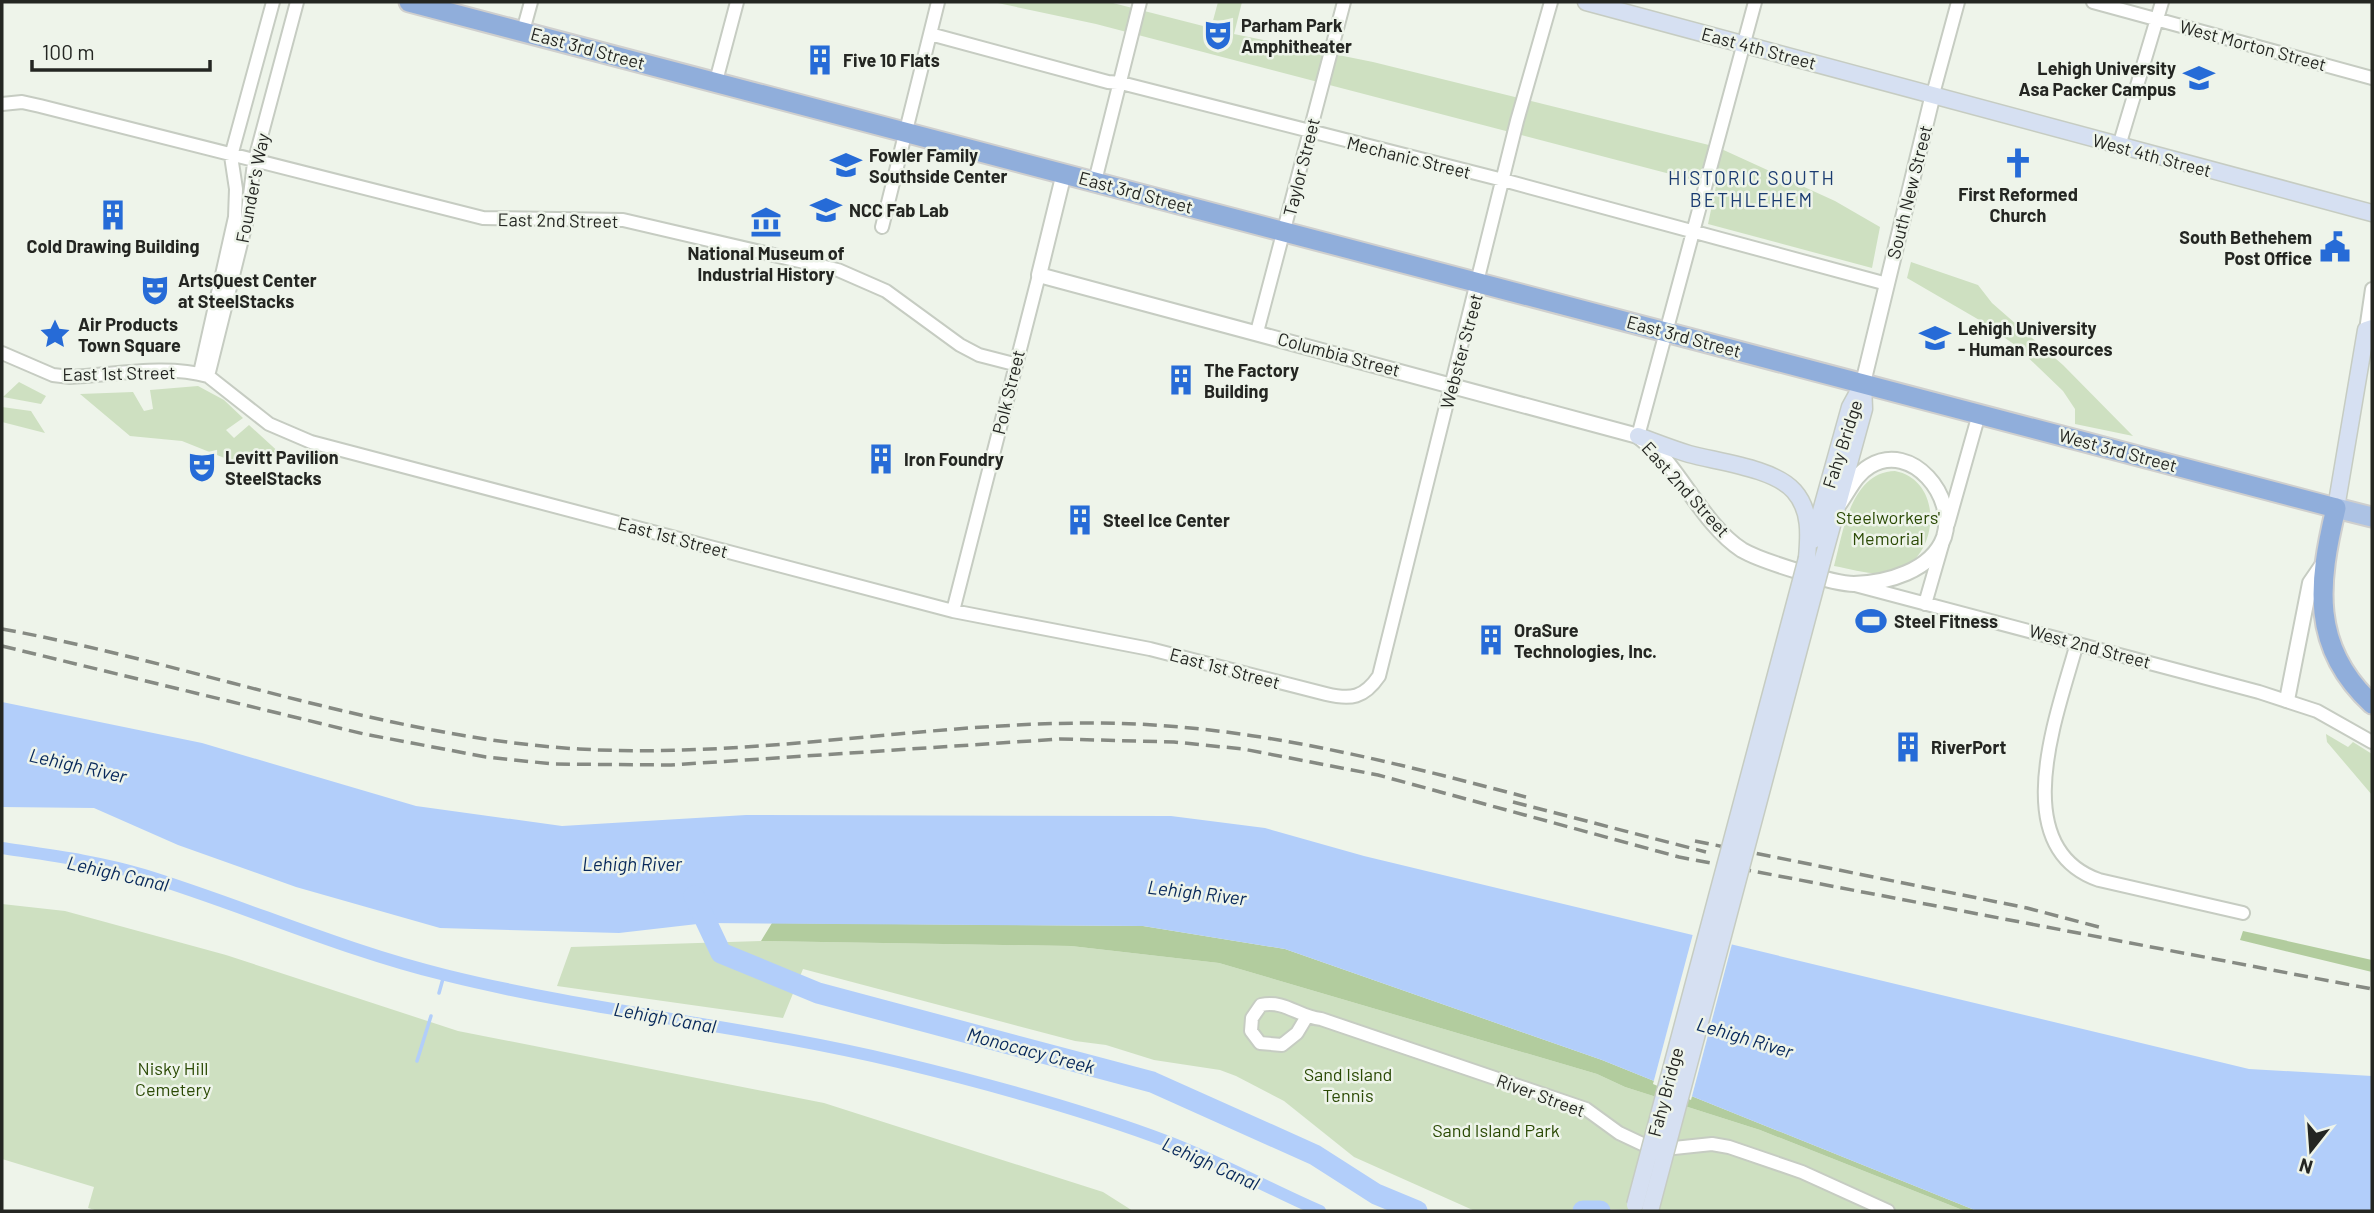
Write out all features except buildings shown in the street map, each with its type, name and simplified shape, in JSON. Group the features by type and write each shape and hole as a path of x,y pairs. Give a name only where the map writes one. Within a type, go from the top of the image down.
{"highway":[{"name":"East 3rd Street","path":"409,2 1863,383"},
{"name":"West 3rd Street","path":"1863,383 2336,508"},
{"path":"2336,508 2323,564 2323,610 2329,639 2351,681 2372,704"}],"main road":[{"name":"East 4th Street","path":"1586,2 1933,94"},
{"name":"West 4th Street","path":"1933,94 2372,213"},
{"path":"2336,508 2369,329"},
{"name":"Fahy Bridge","path":"1634,1211 1815,560 1836,510 1864,409 1863,383"},
{"name":"Fahy Bridge","path":"1650,1211 1815,560 1850,407 1863,383"},
{"path":"1638,436 1687,453 1765,474 1789,485 1798,496 1808,519 1815,560"},
{"name":"West 3rd Street","path":"2336,508 2372,517"}],"street":[{"name":"Founder's Way","path":"231,156 273,2"},
{"name":"Founder's Way","path":"204,374 247,219 254,163 297,2"},
{"path":"523,31 531,2"},
{"path":"882,227 938,2"},
{"path":"1095,181 1140,2"},
{"name":"Taylor Street","path":"1257,332 1344,2"},
{"name":"Webster Street","path":"1363,695 1379,676 1503,180 1551,2"},
{"path":"1638,436 1755,2"},
{"name":"South New Street","path":"1863,383 1958,2"},
{"name":"West Morton Street","path":"2093,2 2372,78"},
{"path":"2119,146 2162,2"},
{"path":"716,81 736,3"},
{"name":"Mechanic Street","path":"930,34 1108,82 1121,82 1310,133 1503,180 1887,284"},
{"name":"East 2nd Street","path":"2,104 22,102 254,163 483,218 623,219 838,270 886,291 960,345 979,355 1014,364"},
{"path":"204,374 235,217 236,189 231,156"},
{"name":"Polk Street","path":"953,611 1064,173"},
{"name":"Columbia Street","path":"1039,275 1638,436"},
{"path":"2369,329 2372,289"},
{"name":"East 1st Street","path":"2,353 53,375 70,377 174,371 204,374 269,424 311,442 953,611 1150,649 1346,698 1363,695"},
{"path":"1925,604 1979,414"},
{"name":"East 2nd Street","path":"1638,436 1664,459 1739,548 1768,561 1851,584"},
{"path":"1836,510 1859,475 1870,466 1904,462 1919,469 1934,483 1944,511 1944,535 1936,553 1911,570 1882,580 1851,584"},
{"path":"2287,700 2310,583 2323,564"},
{"name":"West 2nd Street","path":"1851,584 2287,700 2317,711 2372,742"},
{"path":"2077,643 2049,741 2044,786 2046,814 2062,853 2083,874 2099,880 2243,913"},
{"name":"River Street","path":"1306,1018 1321,1019 1586,1109 1619,1133 1655,1150 1712,1144 1730,1147 1802,1172 1888,1211"}],"green space":[{"path":"993,2 1109,2 1211,28 1218,2 1242,2 1234,34 1373,62 1717,147 1835,201 1880,227 1872,268 1708,224 1716,186 1096,24"},
{"path":"1911,262 1978,285 1992,303 2063,365 2133,436 2075,424 2075,409 2063,391 2015,345 1981,321 1907,278"},
{"path":"19,382 46,396 41,404 3,397"},
{"path":"198,386 224,400 243,418 226,430 234,438 249,425 283,456 232,461 182,441 130,436 80,394 133,392 144,411 153,409 150,390"},
{"path":"2,407 31,411 45,433 2,422"},
{"name":"Steelworkers' Memorial","path":"1895,471 1911,478 1923,489 1929,504 1927,538 1920,553 1908,565 1893,572 1871,573 1834,566 1851,506 1859,493 1868,481 1880,474"},
{"path":"2326,734 2348,747 2353,742 2372,754 2372,795 2327,742"},
{"name":"Nisky Hill Cemetery","path":"2,904 65,911 226,955 458,1031 824,1103 1103,1192 1133,1211 98,1211 88,1208 94,1187 2,1159"},
{"path":"772,923 1143,926 1285,949 1602,1060 1977,1211 1965,1211 1760,1130 1625,1087 1597,1074 1219,963 1071,946 761,941"},
{"path":"2243,931 2372,960 2372,972 2240,940"},
{"name":"Sand Island Park","path":"761,941 1071,946 1219,963 1597,1074 1625,1087 1760,1130 1965,1211 1654,1211 1589,1208 1566,1211 1475,1211 1354,1157 1284,1101 1220,1070 1154,1060 1106,1045 1075,1041 803,969 783,1018 557,986 571,947"}],"water":[{"name":"Lehigh River","path":"2,702 202,743 416,806 562,826 746,815 1171,816 1265,828 1364,856 2249,1069 2372,1076 2372,1211 1977,1211 1602,1060 1285,949 1143,926 706,923 619,933 440,928 296,887 178,845 94,808 2,807"}],"pier":[{"path":"1694,930 1733,940 1691,1100 1653,1084"}],"waterway":[{"name":"Lehigh Canal","path":"2,848 127,870 331,941 445,975 558,999 842,1049 1001,1088 1169,1142 1320,1211"},
{"name":"Monocacy Creek","path":"694,896 721,953 818,993 1152,1082 1315,1155 1376,1194 1417,1211"},
{"path":"439,993 444,975"},
{"path":"417,1061 431,1016"},
{"name":"Monocacy Creek","path":"1583,1211 1600,1211"}],"railway":[{"path":"2,629 146,661 361,715 506,742 579,749 644,751 774,745 1034,724 1153,725 1314,746 1526,797"},
{"path":"2,646 364,734 486,757 553,764 671,765 1060,739 1174,742 1243,749 1378,775 1679,857 2372,989"},
{"path":"1513,802 1706,852"},
{"path":"1695,841 2027,908 2099,927"}],"place":[{"name":"Parham Park Amphitheater","path":"1218,35"},
{"name":"Five 10 Flats","path":"820,60"},
{"name":"Lehigh University Asa Packer Campus","path":"2199,78"},
{"name":"First Reformed Church","path":"2018,163"},
{"name":"Fowler Family Southside Center","path":"846,165"},
{"name":"NCC Fab Lab","path":"826,210"},
{"name":"Cold Drawing Building","path":"113,215"},
{"name":"National Museum of Industrial History","path":"766,222"},
{"name":"South Bethehem Post Office","path":"2335,247"},
{"name":"ArtsQuest Center at SteelStacks","path":"155,290"},
{"name":"Air Products Town Square","path":"55,334"},
{"name":"Lehigh University - Human Resources","path":"1935,338"},
{"name":"The Factory Building","path":"1181,380"},
{"name":"Iron Foundry","path":"881,459"},
{"name":"Levitt Pavilion SteelStacks","path":"202,467"},
{"name":"Steel Ice Center","path":"1080,520"},
{"name":"Steel Fitness","path":"1871,621"},
{"name":"OraSure Technologies, Inc.","path":"1491,640"},
{"name":"RiverPort","path":"1908,747"}],"district":[{"name":"HISTORIC SOUTH BETHLEHEM","path":"1752,188"}],"park label":[{"name":"Sand Island Tennis","path":"1348,1084"}]}
